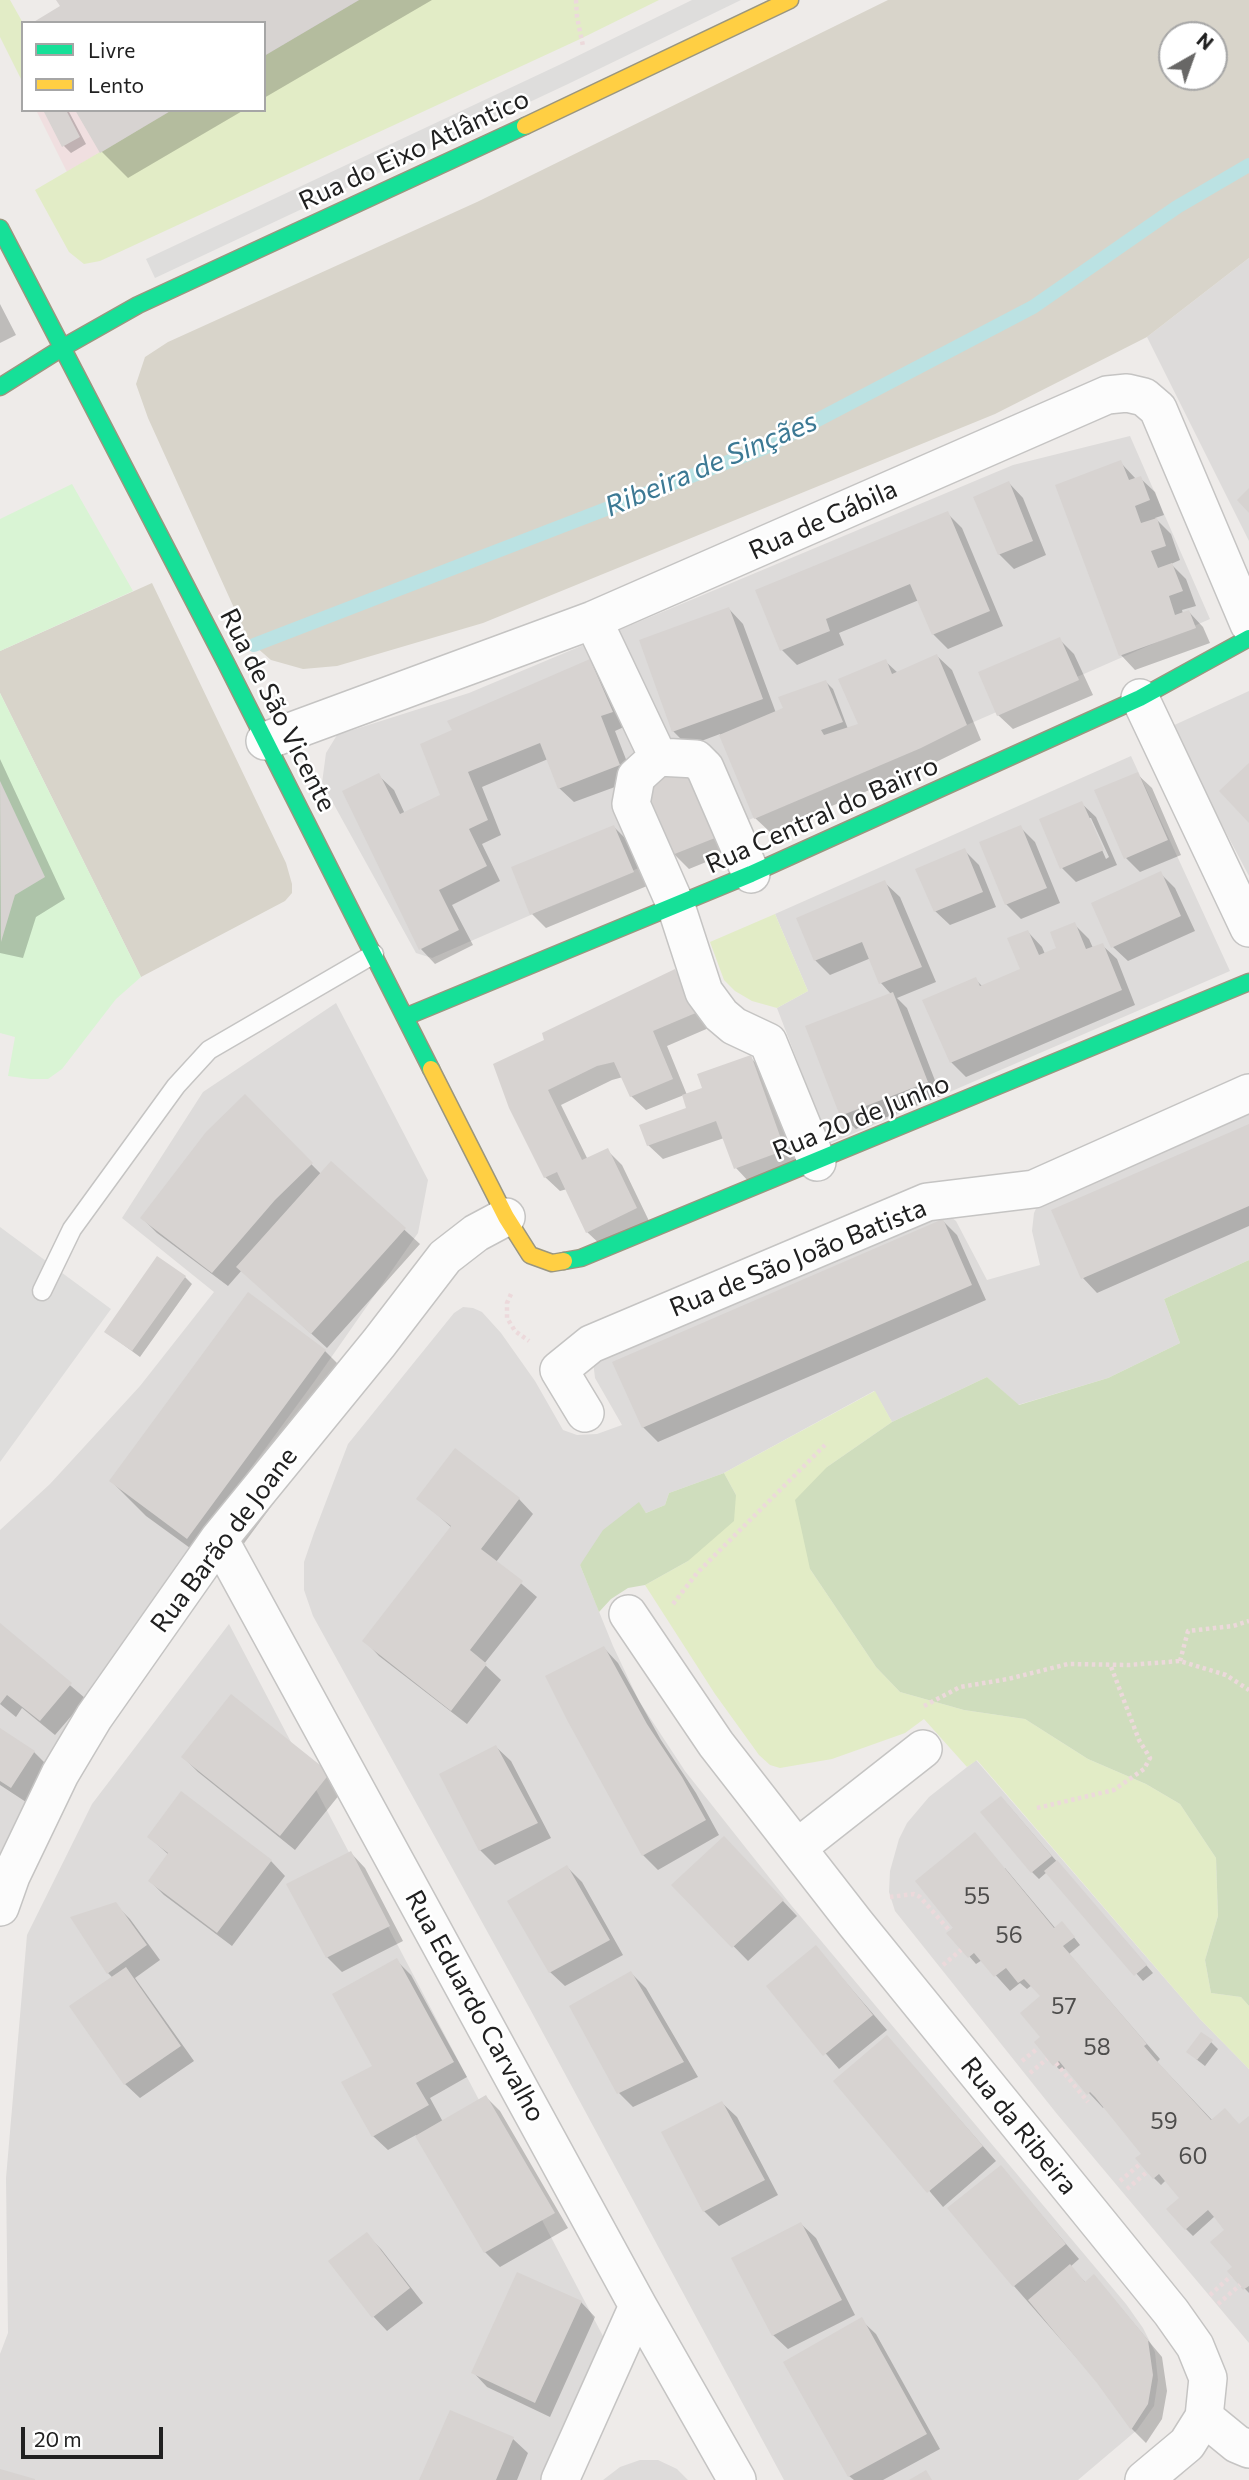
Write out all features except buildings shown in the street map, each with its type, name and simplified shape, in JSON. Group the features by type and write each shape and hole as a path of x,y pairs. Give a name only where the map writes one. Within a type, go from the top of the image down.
{"street":[{"name":"Rua do Eixo Atlântico","path":"0,387 138,305 374,197 790,0"},
{"name":"Rua de São Vicente","path":"0,228 132,479 506,1217"},
{"name":"Rua de Gábila","path":"265,741 593,621 1107,395 1127,393 1144,397 1158,409 1249,624"},
{"path":"593,621 658,757"},
{"name":"Rua Central do Bairro","path":"405,1017 751,874 1140,698 1249,638"},
{"path":"1140,698 1249,928"},
{"path":"751,874 705,768 696,759 658,757 636,777 631,804 676,906 704,992 721,1015 734,1026 768,1042 817,1162"},
{"name":"Rua 20 de Junho","path":"530,1255 552,1263 581,1258 1249,982"},
{"name":"Rua de São João Batista","path":"559,1370 592,1344 927,1202 1034,1189 1249,1093"},
{"path":"506,1217 530,1255"},
{"name":"Rua Barão de Joane","path":"0,1907 16,1866 60,1774 94,1717 219,1539 379,1343 445,1257 476,1233 506,1217"},
{"path":"559,1370 584,1413"},
{"name":"Rua Eduardo Carvalho","path":"219,1539 638,2306"},
{"name":"Rua da Ribeira","path":"636,1627 716,1744 943,2033 1177,2320 1195,2346 1208,2378 1204,2417 1187,2444 1144,2480"},
{"path":"797,1848 923,1749"},
{"path":"560,2480 638,2306"},
{"path":"638,2306 737,2480"},
{"path":"1204,2417 1237,2444 1249,2449"}],"lane":[{"path":"42,1291 72,1229 176,1086 209,1050 374,954"}],"path":[{"path":"576,0 583,46"},
{"path":"530,1255 507,1303 507,1318 515,1331 559,1370"},
{"path":"636,1627 696,1573 825,1445"},
{"path":"1180,1661 1188,1631 1233,1626 1249,1620"},
{"path":"923,1706 960,1687 1008,1679 1068,1664 1180,1661 1226,1675 1249,1690"},
{"path":"1037,1808 1114,1790 1144,1769 1150,1758 1139,1740 1110,1664"},
{"path":"890,1897 920,1897 949,1930"},
{"path":"949,1959 961,1950"},
{"path":"1024,2060 1038,2048"},
{"path":"1033,2071 1047,2059"},
{"path":"1056,2063 1088,2102"},
{"path":"1120,2181 1140,2165"},
{"path":"1127,2188 1147,2172"},
{"path":"1213,2292 1231,2276"},
{"path":"1221,2301 1240,2285"}],"shaded area":[{"path":"692,0 741,0 155,278 146,259"},
{"path":"888,0 1249,0 1249,258 1147,337 995,414 483,623 337,666 303,669 271,660 249,641 148,418 136,384 145,357 168,342 477,202"},
{"path":"37,112 169,112 67,172"},
{"path":"1249,258 1249,541 1147,337"},
{"path":"1130,436 1210,619 432,958 416,953 322,783 326,753 337,735 469,693 1013,465"},
{"path":"152,583 286,863 292,893 285,901 141,977 0,693 0,651"},
{"path":"1249,691 1249,876 1170,727"},
{"path":"1131,756 1230,971 829,1144 777,1008 808,991 775,914"},
{"path":"336,1003 428,1180 418,1233 314,1382 95,1681 43,1766 0,1860 0,1530 50,1484 140,1386 214,1292 122,1218 203,1092"},
{"path":"1249,1111 1249,1260 1164,1299 1180,1343 1108,1378 1018,1405 987,1377 892,1422 874,1391 724,1473 669,1493 665,1505 646,1513 639,1503 580,1565 639,1701 685,1771 791,1905 1126,2304 1143,2328 1155,2352 1158,2380 1154,2406 1137,2430 1078,2480 784,2480 530,2009 313,1616 304,1590 304,1562 348,1444 454,1313 463,1307 482,1312 501,1333 535,1381 563,1430 577,1435 597,1434 622,1425 595,1378 593,1361 937,1213 947,1214 956,1221 987,1280 1040,1265 1032,1231 1034,1213 1040,1200"},
{"path":"0,1227 111,1309 0,1462"},
{"path":"229,1624 604,2338 540,2480 0,2480 0,2354 8,2333 6,2178 27,1935 92,1804"},
{"path":"976,1760 1200,2019 1249,2069 1249,2343 1057,2114 895,1911 889,1892 890,1871 899,1839 907,1823 929,1797"},
{"path":"640,2460 658,2460 677,2469 688,2480 603,2480 620,2467"}],"green space":[{"path":"0,0 10,0 22,21 21,79 0,37"},
{"path":"359,0 659,0 100,261 84,264 69,252 35,190 169,112 266,112 266,55"},
{"path":"72,484 133,591 0,651 0,519"},
{"path":"0,693 141,977 116,999 62,1069 48,1079 8,1076 15,1037 0,1033"},
{"path":"775,914 808,991 777,1008 752,1001 735,991 724,980 710,942"},
{"path":"1249,1260 1249,2006 1241,1997 1211,1993 1205,1960 1218,1916 1216,1858 1180,1804 1146,1784 1088,1759 1025,1719 964,1710 900,1692 876,1667 810,1569 795,1500 827,1467 892,1422 987,1377 1019,1405 1108,1378 1180,1343 1164,1299"},
{"path":"875,1391 892,1422 827,1467 810,1569 876,1667 900,1692 964,1710 1025,1719 1088,1759 1146,1784 1180,1804 1216,1858 1218,1916 1205,1960 1211,1993 1241,1997 1249,2006 1249,2069 1200,2019 977,1760 967,1767 924,1719 905,1733 832,1759 780,1768 770,1765 759,1755 715,1694 645,1585 688,1561 736,1495 724,1473"},
{"path":"724,1473 736,1495 734,1521 688,1561 645,1585 628,1588 611,1599 599,1612 580,1565 603,1530 639,1502 646,1513 665,1505 669,1493"}],"waterway":[{"name":"Ribeira de Sinçães","path":"254,645 764,448 1033,307 1177,207 1249,165"}],"traffic: fast":[{"path":"0,387 138,305 525,126"},
{"path":"0,228 226,663 431,1069"},
{"path":"405,1017 751,874 1140,698 1249,638"},
{"path":"564,1261 581,1258 1249,982"}],"traffic: slow":[{"path":"525,126 790,0"},
{"path":"431,1069 506,1217 530,1255 552,1263 564,1261"}]}
